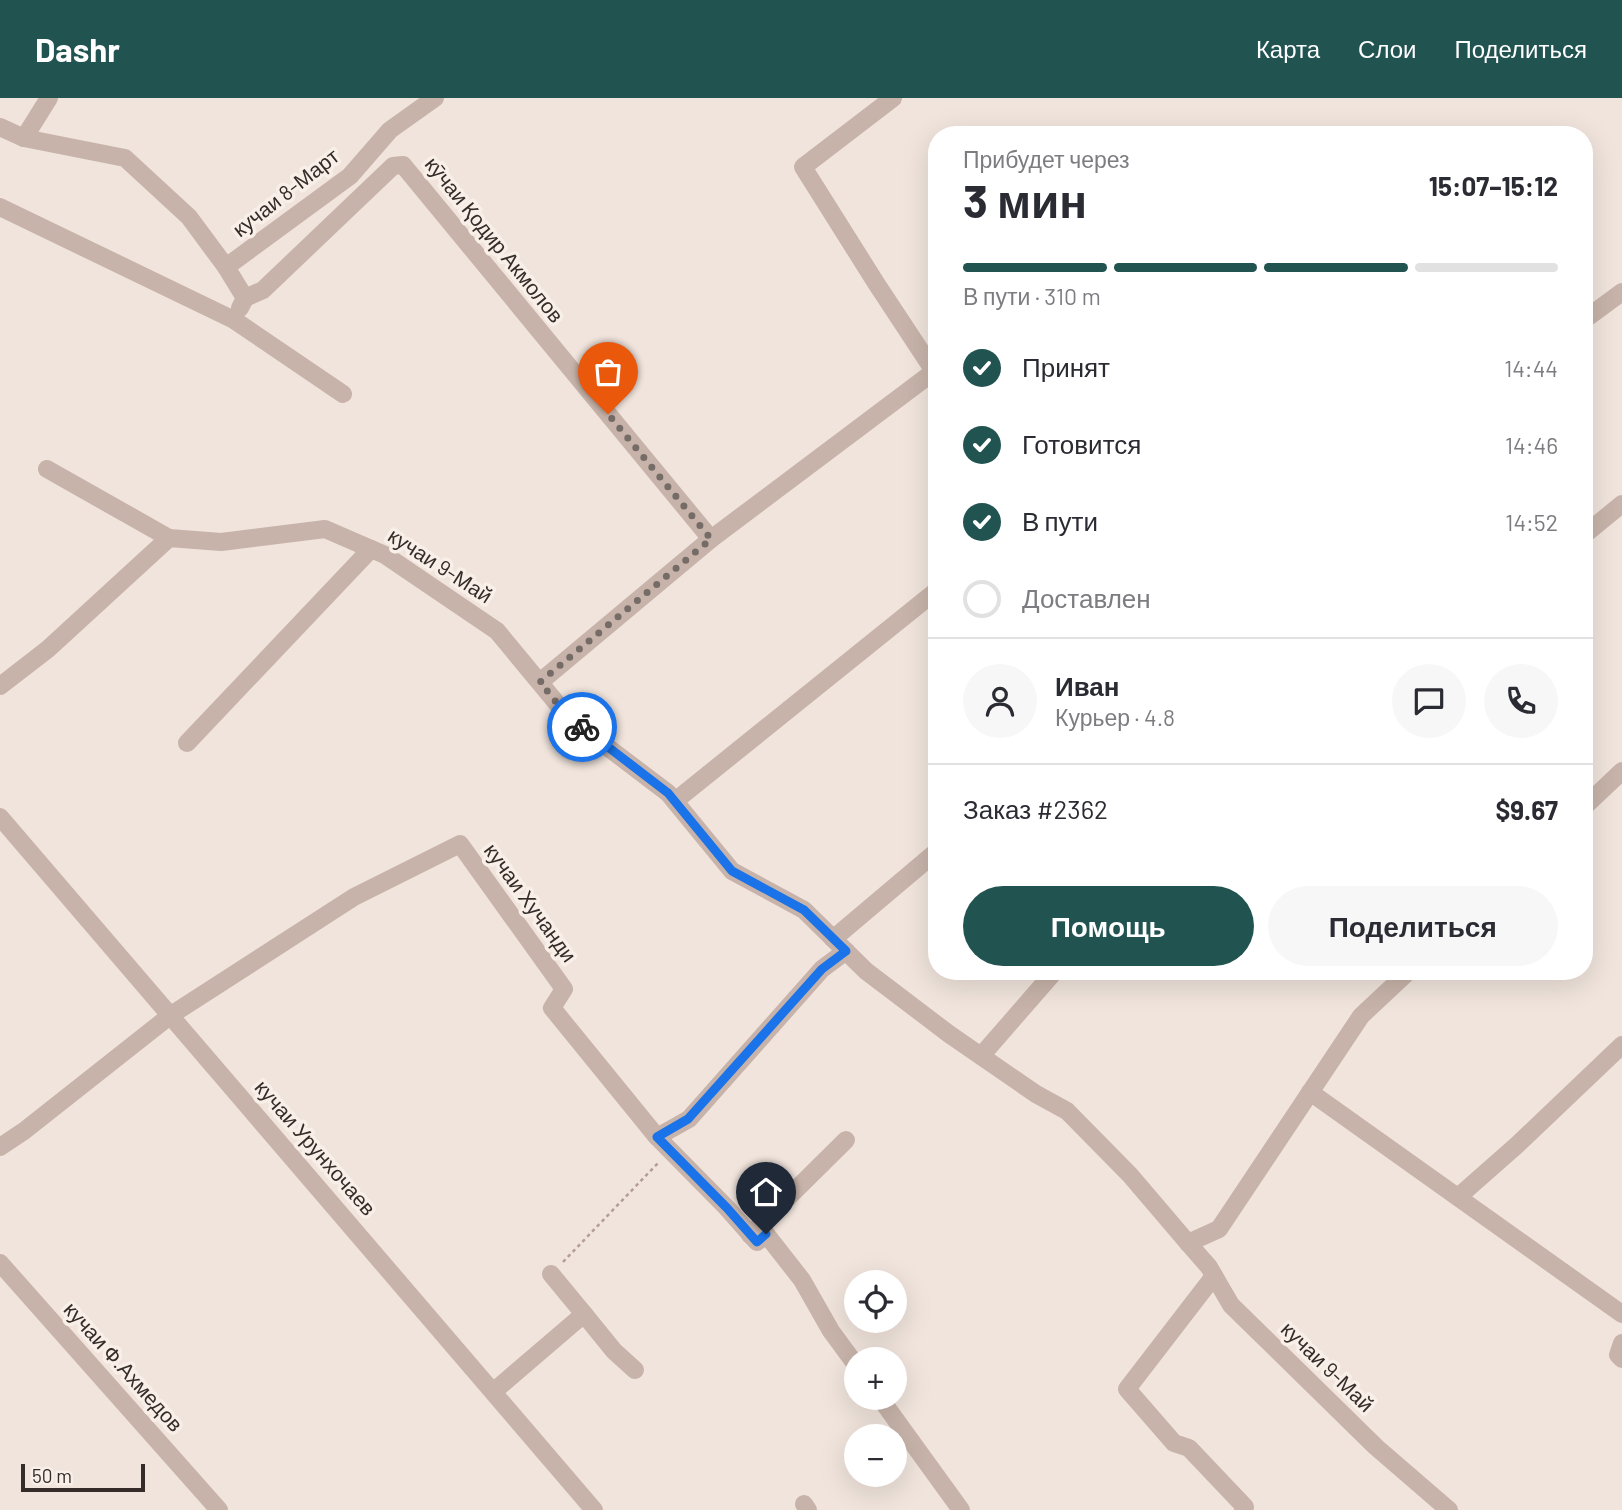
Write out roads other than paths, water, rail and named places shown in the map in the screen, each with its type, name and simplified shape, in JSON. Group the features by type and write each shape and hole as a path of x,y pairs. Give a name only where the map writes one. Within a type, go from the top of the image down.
{"street":[{"path":"24,138 49,98"},
{"name":"кучаи 8-Март","path":"226,267 350,176 390,130 435,98"},
{"path":"893,98 803,167 928,360"},
{"path":"0,127 24,138 125,158 189,217 226,267 244,298 234,320"},
{"name":"кӯчаи Қодир Акмолов","path":"244,298 263,290 393,166 403,165 711,539"},
{"path":"0,207 234,320 343,394"},
{"path":"1593,313 1622,292"},
{"path":"540,682 711,539 928,375"},
{"path":"0,686 48,649 169,538 47,470"},
{"path":"1593,528 1622,504"},
{"name":"кучаи 9-Май","path":"169,538 221,542 325,529 385,555 497,631 569,718 668,793 732,871 804,910 866,971 981,1056 1036,1094 1067,1111 1130,1175 1209,1267 1231,1305 1376,1447 1449,1510"},
{"path":"187,743 371,549"},
{"path":"675,801 928,598"},
{"path":"1593,798 1622,771"},
{"name":"кучаи Урунхочаев","path":"0,817 594,1510"},
{"name":"кучаи Хучанди","path":"171,1015 354,897 460,844 564,989 552,1008 657,1137 757,1242 766,1234 802,1280 844,1349"},
{"path":"657,1137 688,1119 822,969 839,945 928,860"},
{"path":"981,1056 1047,980"},
{"path":"1188,1243 1219,1229 1361,1016 1399,980"},
{"path":"0,1147 171,1015"},
{"path":"1458,1197 1622,1045"},
{"path":"1310,1092 1622,1314"},
{"path":"750,1235 846,1140"},
{"name":"кучаи Ф.Ахмедов","path":"0,1263 211,1507"},
{"path":"551,1274 614,1350 635,1370"},
{"path":"1214,1276 1127,1389 1174,1443 1189,1448 1245,1507 1243,1510"},
{"path":"493,1392 584,1314"},
{"path":"1622,1343 1618,1355 1622,1359"},
{"path":"889,1410 961,1510"}]}
